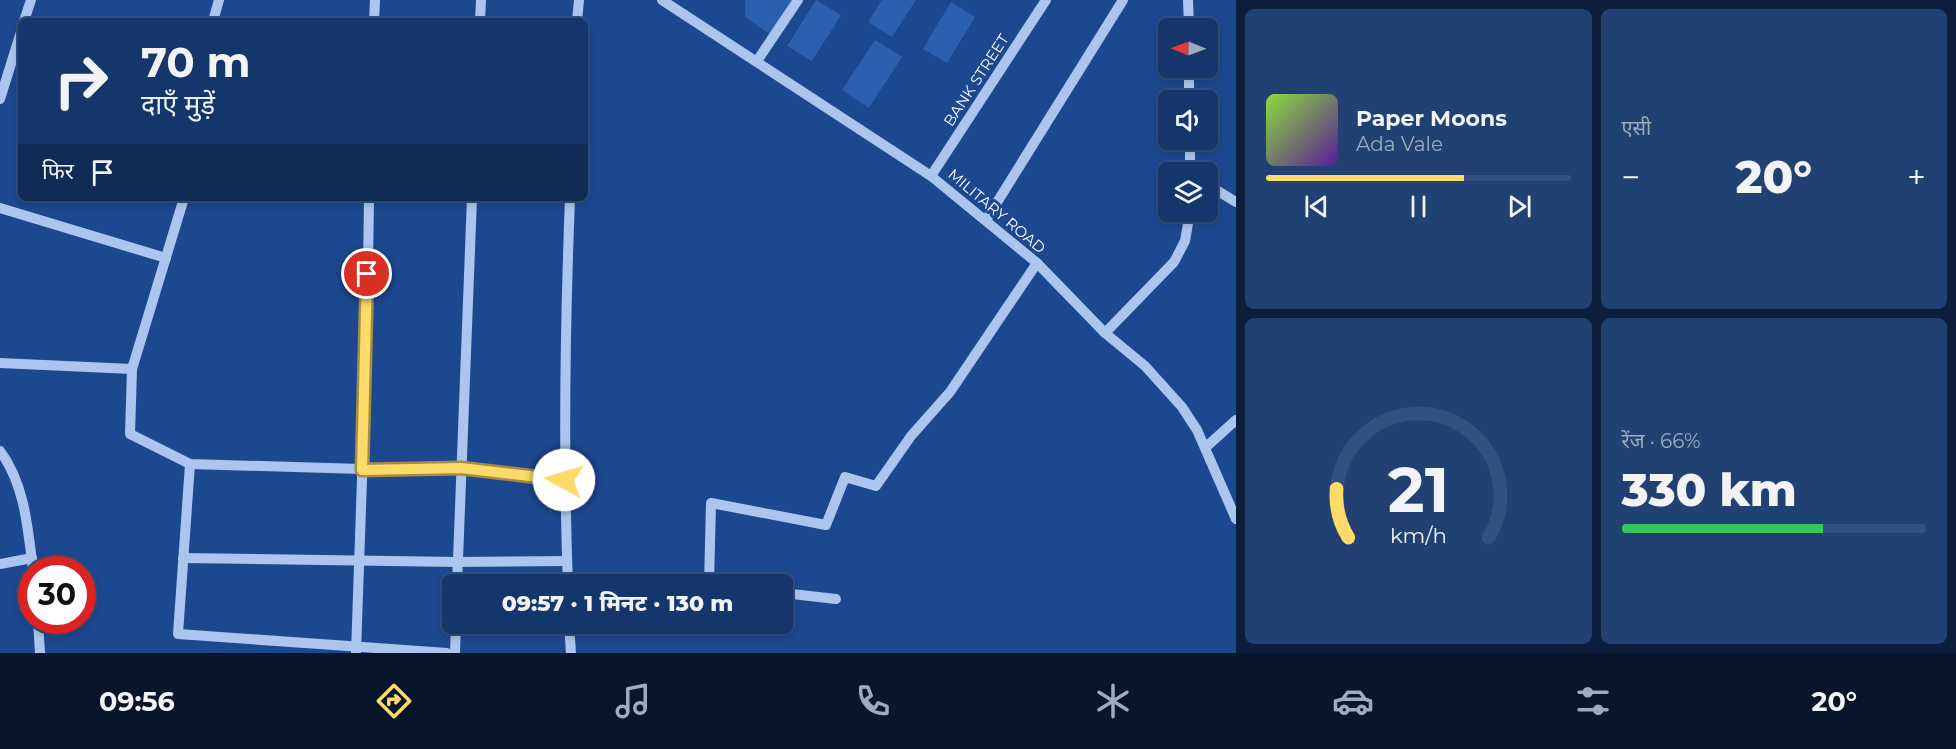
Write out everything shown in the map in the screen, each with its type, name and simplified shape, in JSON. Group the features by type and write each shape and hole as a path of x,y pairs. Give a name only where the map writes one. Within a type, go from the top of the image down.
{"street":[{"path":"25,18 31,0"},
{"path":"214,18 219,0"},
{"path":"374,18 375,0"},
{"path":"480,18 481,0"},
{"path":"577,18 579,0"},
{"path":"757,62 798,0"},
{"name":"BANK STREET","path":"931,176 1046,0"},
{"path":"986,220 1123,0"},
{"path":"1188,0 1188,18"},
{"name":"MILITARY ROAD","path":"670,2 931,176 1037,263 1106,333 1144,366 1182,407 1206,447 1236,519"},
{"path":"0,99 18,42"},
{"path":"1218,191 1236,202"},
{"path":"183,201 132,369 130,434 190,464 362,470 461,468 564,480"},
{"path":"356,650 369,201"},
{"path":"457,574 472,201"},
{"path":"568,574 564,480 570,201"},
{"path":"0,208 166,258"},
{"path":"1106,333 1174,262 1185,241 1188,222"},
{"path":"709,574 711,503 826,525 845,477 876,486 911,436 950,392 1037,263"},
{"path":"0,363 132,369"},
{"path":"1206,447 1236,420"},
{"path":"2,457 15,476 24,509 32,556"},
{"path":"190,464 177,634 356,650 447,653"},
{"path":"183,558 458,562 567,561"},
{"path":"0,564 18,564"},
{"path":"793,594 836,599"},
{"path":"39,634 40,653"},
{"path":"454,653 455,634"},
{"path":"569,634 570,653"}],"building":[{"path":"745,0 795,0 771,35 745,17"},
{"path":"816,0 841,15 812,61 787,46"},
{"path":"882,0 916,0 892,37 868,22"},
{"path":"951,2 975,17 947,63 923,49"},
{"path":"875,40 902,57 869,108 842,90"}],"route":[{"path":"367,274 362,470 461,468 564,480"}]}
